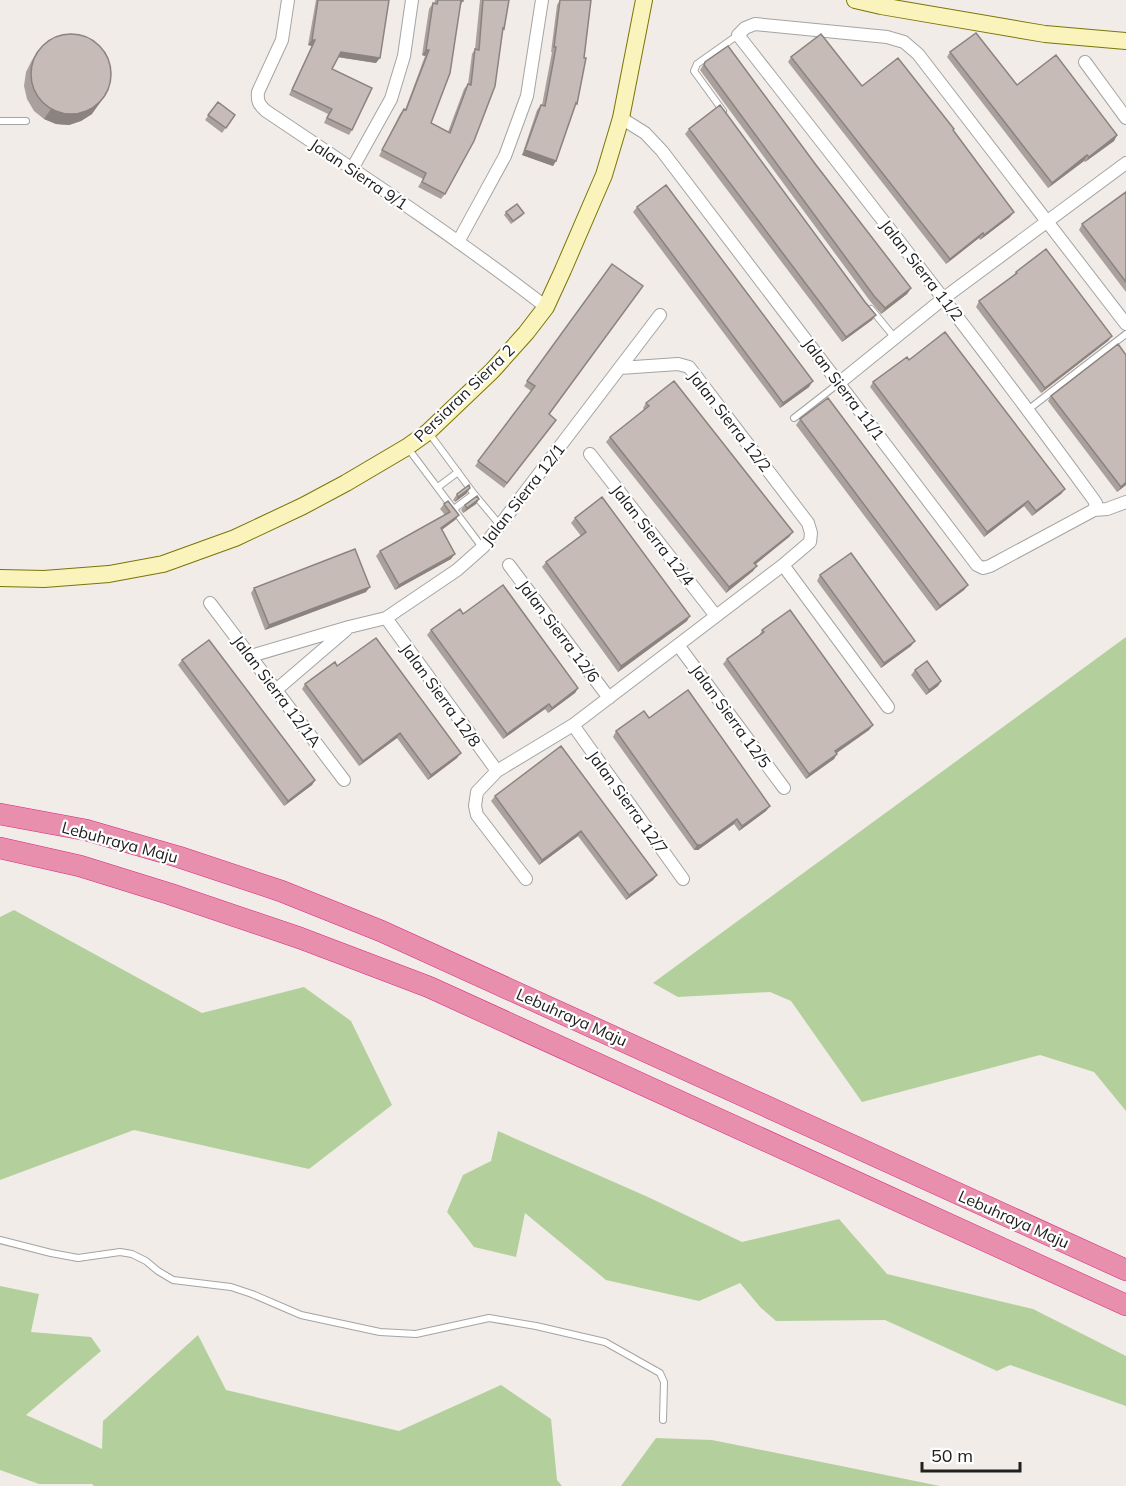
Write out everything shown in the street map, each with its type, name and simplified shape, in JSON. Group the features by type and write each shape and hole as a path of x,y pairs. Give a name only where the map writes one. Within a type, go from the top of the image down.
{"highway":[{"name":"Lebuhraya Maju","path":"0,814 86,830 179,857 281,891 381,930 1126,1270"},
{"name":"Lebuhraya Maju","path":"0,848 80,866 170,894 300,938 429,987 1126,1305"}],"street":[{"name":"Jalan Sierra 9/1","path":"288,0 282,40 258,92 257,99 260,105 458,242 546,307"},
{"path":"352,169 391,99 404,56 412,0"},
{"path":"458,242 505,156 527,96 542,0"},
{"name":"Persiaran Sierra 2","path":"0,578 66,578 109,574 162,564 235,538 303,506 407,447 428,432 492,371 546,307 604,175 621,118 644,0"},
{"path":"855,0 1046,34 1126,41"},
{"path":"738,35 755,24 887,37 904,42 918,54 1126,324"},
{"name":"Jalan Sierra 11/2","path":"738,35 1029,409 1092,496 1096,503 1094,510"},
{"path":"1085,62 1126,118"},
{"name":"Jalan Sierra 11/1","path":"621,118 645,133 662,151 977,565 983,568 990,566 1094,510"},
{"path":"839,383 944,298 1126,163"},
{"name":"Jalan Sierra 12/1","path":"250,656 386,618 457,570 483,548 660,315"},
{"name":"Jalan Sierra 12/2","path":"620,368 678,364 689,367 808,523 812,533 810,542 783,565"},
{"name":"Jalan Sierra 12/4","path":"591,454 717,616"},
{"path":"1094,510 1107,509 1126,502"},
{"name":"Jalan Sierra 12/6","path":"509,565 609,698"},
{"path":"526,879 477,815 475,806 477,792 497,771 573,725 783,565 888,707"},
{"name":"Jalan Sierra 12/1A","path":"210,603 344,780"},
{"name":"Jalan Sierra 12/8","path":"386,618 497,771"},
{"path":"276,690 349,627"},
{"name":"Jalan Sierra 12/5","path":"678,645 784,788"},
{"name":"Jalan Sierra 12/7","path":"573,725 683,879"}],"lane":[{"path":"726,116 694,71 697,64 738,35"},
{"path":"0,121 26,121"},
{"path":"866,304 895,338"},
{"path":"1029,409 1126,334"},
{"path":"794,418 839,383"},
{"path":"428,432 500,525"},
{"path":"407,447 483,548"},
{"path":"438,487 458,472"},
{"path":"454,509 474,494"},
{"path":"0,1240 78,1258 120,1252 132,1254 173,1280 231,1287 301,1315 380,1332 416,1334 489,1318 605,1342 660,1373 664,1382 663,1420"}],"green space":[{"path":"1126,637 1126,1111 1094,1072 1040,1055 862,1102 791,1001 770,992 678,997 653,983"},
{"path":"14,910 202,1013 304,987 351,1021 392,1105 309,1169 134,1130 0,1180 0,917"},
{"path":"498,1131 648,1197 742,1242 839,1219 887,1274 1033,1309 1126,1356 1126,1406 1010,1365 997,1371 885,1320 776,1321 761,1308 740,1283 699,1301 606,1280 525,1213 516,1257 474,1247 447,1212 463,1175 491,1161"},
{"path":"0,1286 39,1294 31,1332 91,1337 101,1351 26,1415 102,1449 103,1421 198,1335 226,1390 399,1431 501,1385 551,1419 557,1480 562,1486 39,1484 0,1470"},
{"path":"656,1438 712,1440 940,1486 621,1486"}],"building":[{"path":"318,0 389,0 380,58 341,52 332,69 372,88 352,130 327,118 332,109 292,90 315,40 312,40"},
{"path":"438,0 463,0 450,73 431,123 450,133 468,84 471,85 475,49 479,50 483,0 509,0 495,86 474,141 445,194 422,182 426,173 382,150 404,109 406,110 429,50 426,50 433,3 437,4"},
{"path":"560,0 591,0 584,58 586,58 577,104 556,161 525,150 541,105 545,106 556,47 554,47"},
{"path":"976,33 1017,85 1056,55 1117,135 1052,183 950,52"},
{"path":"71,34 86,37 99,46 108,59 111,74 108,89 99,102 86,111 71,114 56,111 43,102 34,89 31,74 34,59 43,46 56,37"},
{"path":"821,34 862,86 898,58 954,129 1014,212 950,259 791,57"},
{"path":"728,46 911,288 885,308 704,65"},
{"path":"218,102 235,115 226,128 208,115"},
{"path":"720,105 876,315 846,337 689,129"},
{"path":"666,185 813,381 783,403 637,207"},
{"path":"1126,192 1126,282 1082,224"},
{"path":"517,204 524,213 513,221 506,212"},
{"path":"1046,249 1112,336 1045,388 979,301"},
{"path":"612,264 643,286 549,414 556,420 507,483 478,461 535,386 527,381"},
{"path":"945,332 1065,489 1036,511 1028,501 987,532 873,382 907,357 909,360"},
{"path":"1118,344 1126,355 1126,482 1121,487 1051,396"},
{"path":"674,381 793,532 754,563 757,566 729,587 610,437 649,406 646,403"},
{"path":"828,398 968,585 940,606 800,419"},
{"path":"469,485 470,488 458,497 457,494"},
{"path":"477,496 479,499 467,508 465,505"},
{"path":"602,497 690,616 621,666 546,562 586,532 575,518"},
{"path":"448,501 459,515 441,528 455,554 399,585 380,551 450,512 444,504"},
{"path":"355,549 370,587 269,625 254,588"},
{"path":"851,553 915,641 884,663 820,575"},
{"path":"503,585 578,688 552,708 549,704 507,734 431,630 460,609 463,614"},
{"path":"790,610 873,725 835,751 837,754 809,774 727,659"},
{"path":"376,638 461,753 431,775 400,733 363,761 305,684 335,662 337,666"},
{"path":"209,640 315,780 288,801 182,660"},
{"path":"927,661 941,681 929,690 915,670"},
{"path":"688,690 770,806 742,826 737,819 701,845 697,845 616,731 644,711 649,718"},
{"path":"561,746 657,875 629,895 581,831 542,860 495,796"}]}
